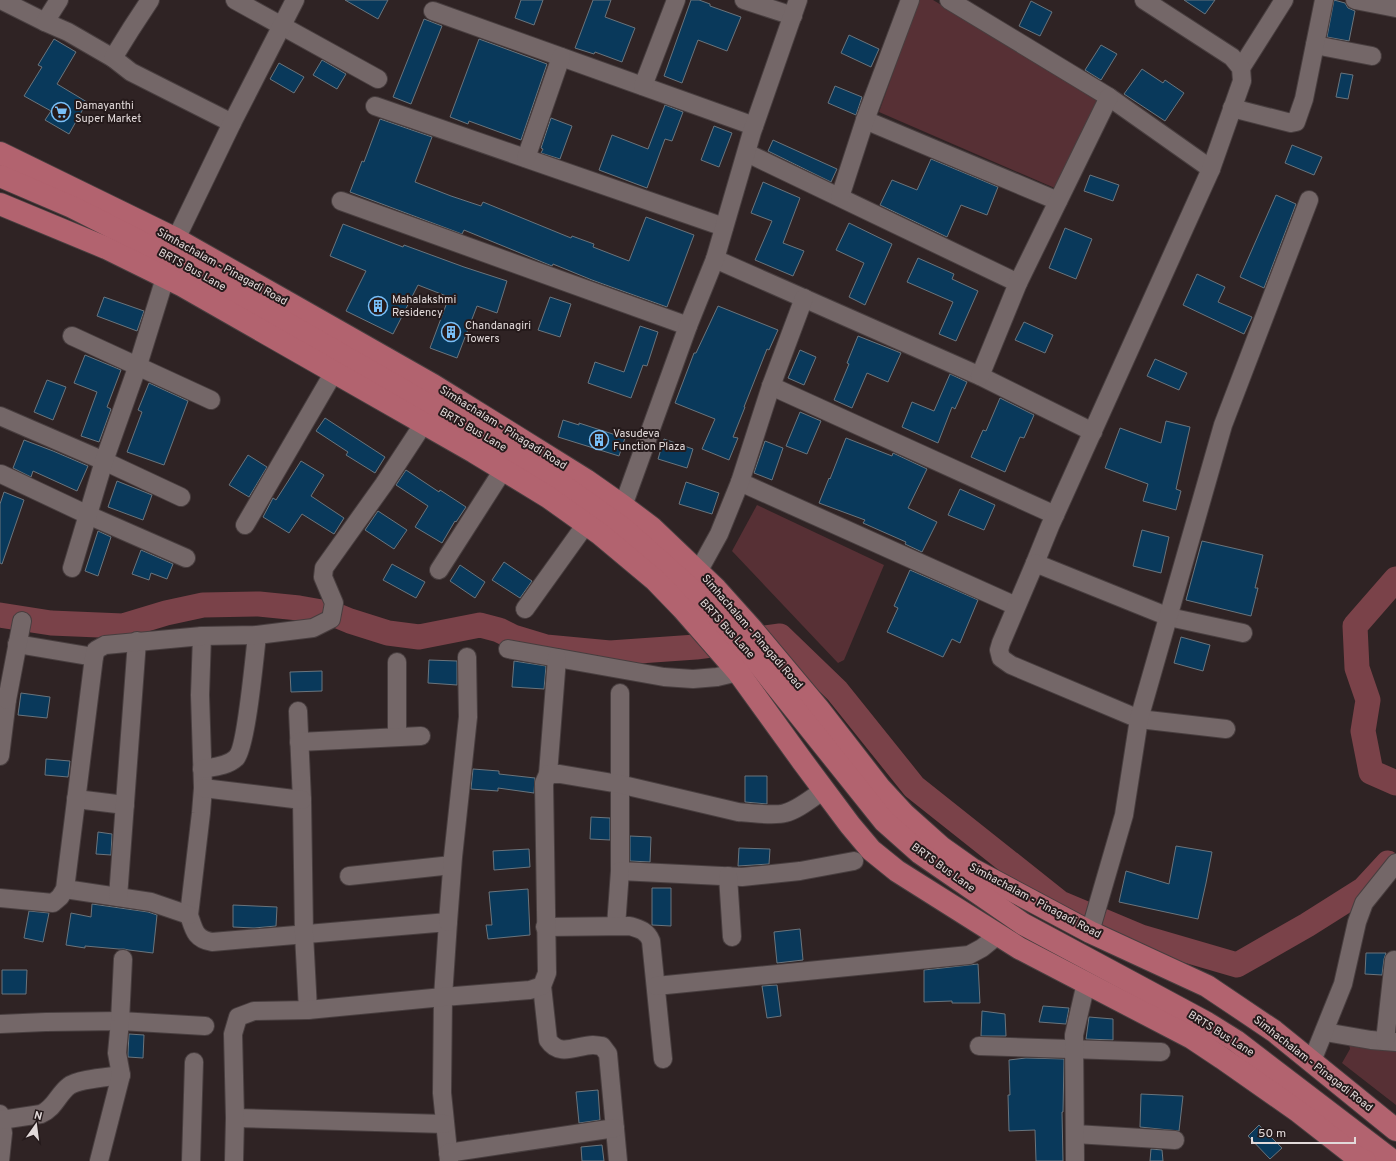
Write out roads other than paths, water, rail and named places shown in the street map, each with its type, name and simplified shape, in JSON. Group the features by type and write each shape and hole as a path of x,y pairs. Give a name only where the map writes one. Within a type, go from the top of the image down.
{"main road":[{"name":"Simhachalam - Pinagadi Road","path":"0,153 176,239 433,385 586,480 624,506 651,527 716,589 797,682 880,788 904,814 941,847 972,869 1090,931 1207,986 1274,1031 1396,1130"},
{"name":"BRTS Bus Lane","path":"0,176 72,207 173,258 514,454 558,482 624,529 691,589 719,618 761,667 884,822 920,853 1023,924 1207,1023 1236,1041 1389,1160"},
{"path":"0,204 106,248 165,278 424,423 548,497 600,534 655,580 683,609 738,672 850,825 871,850 898,871 1019,948 1192,1038 1299,1112 1359,1159 1365,1161"}],"street":[{"path":"1,0 68,32 113,58 132,72 232,123"},
{"path":"45,22 59,0"},
{"path":"113,58 130,29 150,0"},
{"path":"235,0 378,79"},
{"path":"176,239 232,123 295,0"},
{"path":"644,86 676,0"},
{"path":"624,506 688,326 715,259 754,126 796,8 744,0"},
{"path":"840,197 865,120 910,0"},
{"path":"948,0 1109,97 1211,169"},
{"path":"1144,0 1232,57 1241,68 1242,81 1211,169 1055,516 1000,643 999,650 1001,658 1011,665 1139,719 1226,729"},
{"path":"1241,68 1284,0"},
{"path":"1232,108 1291,123 1296,122 1304,100 1324,0"},
{"path":"1355,0 1396,8"},
{"path":"433,11 754,126"},
{"path":"1315,45 1372,56"},
{"path":"526,158 561,57"},
{"path":"980,376 1018,283 1109,97"},
{"path":"374,106 724,227"},
{"path":"865,120 1058,201"},
{"path":"747,153 1018,283"},
{"path":"1090,931 1124,815 1139,719 1223,425 1310,200"},
{"path":"341,201 688,326"},
{"path":"715,259 980,376 1093,432"},
{"path":"72,568 104,461 138,365 165,278"},
{"path":"698,572 719,534 740,482 771,386 804,298"},
{"path":"72,336 212,400"},
{"path":"246,525 334,372"},
{"path":"771,386 1055,516"},
{"path":"0,416 104,461 181,497"},
{"path":"0,898 53,903 60,897 65,889 96,650 105,645 202,636 257,635 313,628 333,611 323,577 324,568 384,484 424,423"},
{"path":"439,570 503,470"},
{"path":"1,474 88,515 186,558"},
{"path":"740,482 1016,606"},
{"path":"526,609 586,524"},
{"path":"1035,563 1169,617 1244,633"},
{"path":"0,756 3,699 18,644 22,621"},
{"path":"202,769 229,763 238,757 245,733 257,635"},
{"path":"202,636 200,695 203,788 189,915 197,936 203,941 212,942 448,922"},
{"path":"118,897 137,642"},
{"path":"18,644 94,657"},
{"path":"508,649 664,676 693,678 717,677 738,672"},
{"path":"467,657 468,717 452,865 443,997 442,1093 448,1157 615,1128"},
{"path":"557,658 548,774 544,783 545,928 547,973 542,986 548,1040 552,1046 559,1049 593,1044 602,1046 608,1054 618,1161"},
{"path":"396,662 397,737"},
{"path":"616,926 620,872 620,693"},
{"path":"298,711 302,800 304,934 308,1010"},
{"path":"299,742 421,736"},
{"path":"548,774 560,774 619,784 738,812 785,813 824,790"},
{"path":"203,788 302,800"},
{"path":"76,799 125,805"},
{"path":"620,872 742,877 800,871 854,861"},
{"path":"1312,1061 1325,1032 1343,984 1357,922 1364,903 1396,863"},
{"path":"349,876 452,865"},
{"path":"728,876 732,937"},
{"path":"65,889 151,902 189,915"},
{"path":"545,928 630,926 640,928 648,934 651,941 663,1059"},
{"path":"656,986 969,954 982,948 998,935"},
{"path":"99,1161 121,1075 117,1053 123,959"},
{"path":"1325,1032 1371,1040 1391,1041 1394,960"},
{"path":"1075,1161 1074,1035 1086,983"},
{"path":"234,1161 235,1118 233,1034 238,1017 254,1011 308,1010 530,990 542,986"},
{"path":"0,1024 120,1021 205,1026"},
{"path":"979,1046 1161,1052"},
{"path":"191,1161 194,1062"},
{"path":"0,1161 3,1133 1,1117 41,1114 47,1111 70,1085 78,1082 121,1075"},
{"path":"235,1118 445,1124"},
{"path":"1075,1134 1175,1140"}],"waterway":[{"path":"1396,579 1355,626 1357,668 1368,700 1363,731 1371,772 1396,783"},
{"path":"0,615 51,623 123,626 166,613 203,605 259,604 299,608 333,614 388,633 419,637 480,625 499,630 513,637 546,647 610,653 696,647 780,636 837,691 914,787 1060,903 1141,937 1237,965 1307,925 1364,889 1388,863"}],"place":[{"name":"Damayanthi Super Market","path":"61,112"},
{"name":"Mahalakshmi Residency","path":"378,306"},
{"name":"Chandanagiri Towers","path":"451,332"},
{"name":"Vasudeva Function Plaza","path":"599,440"}]}
